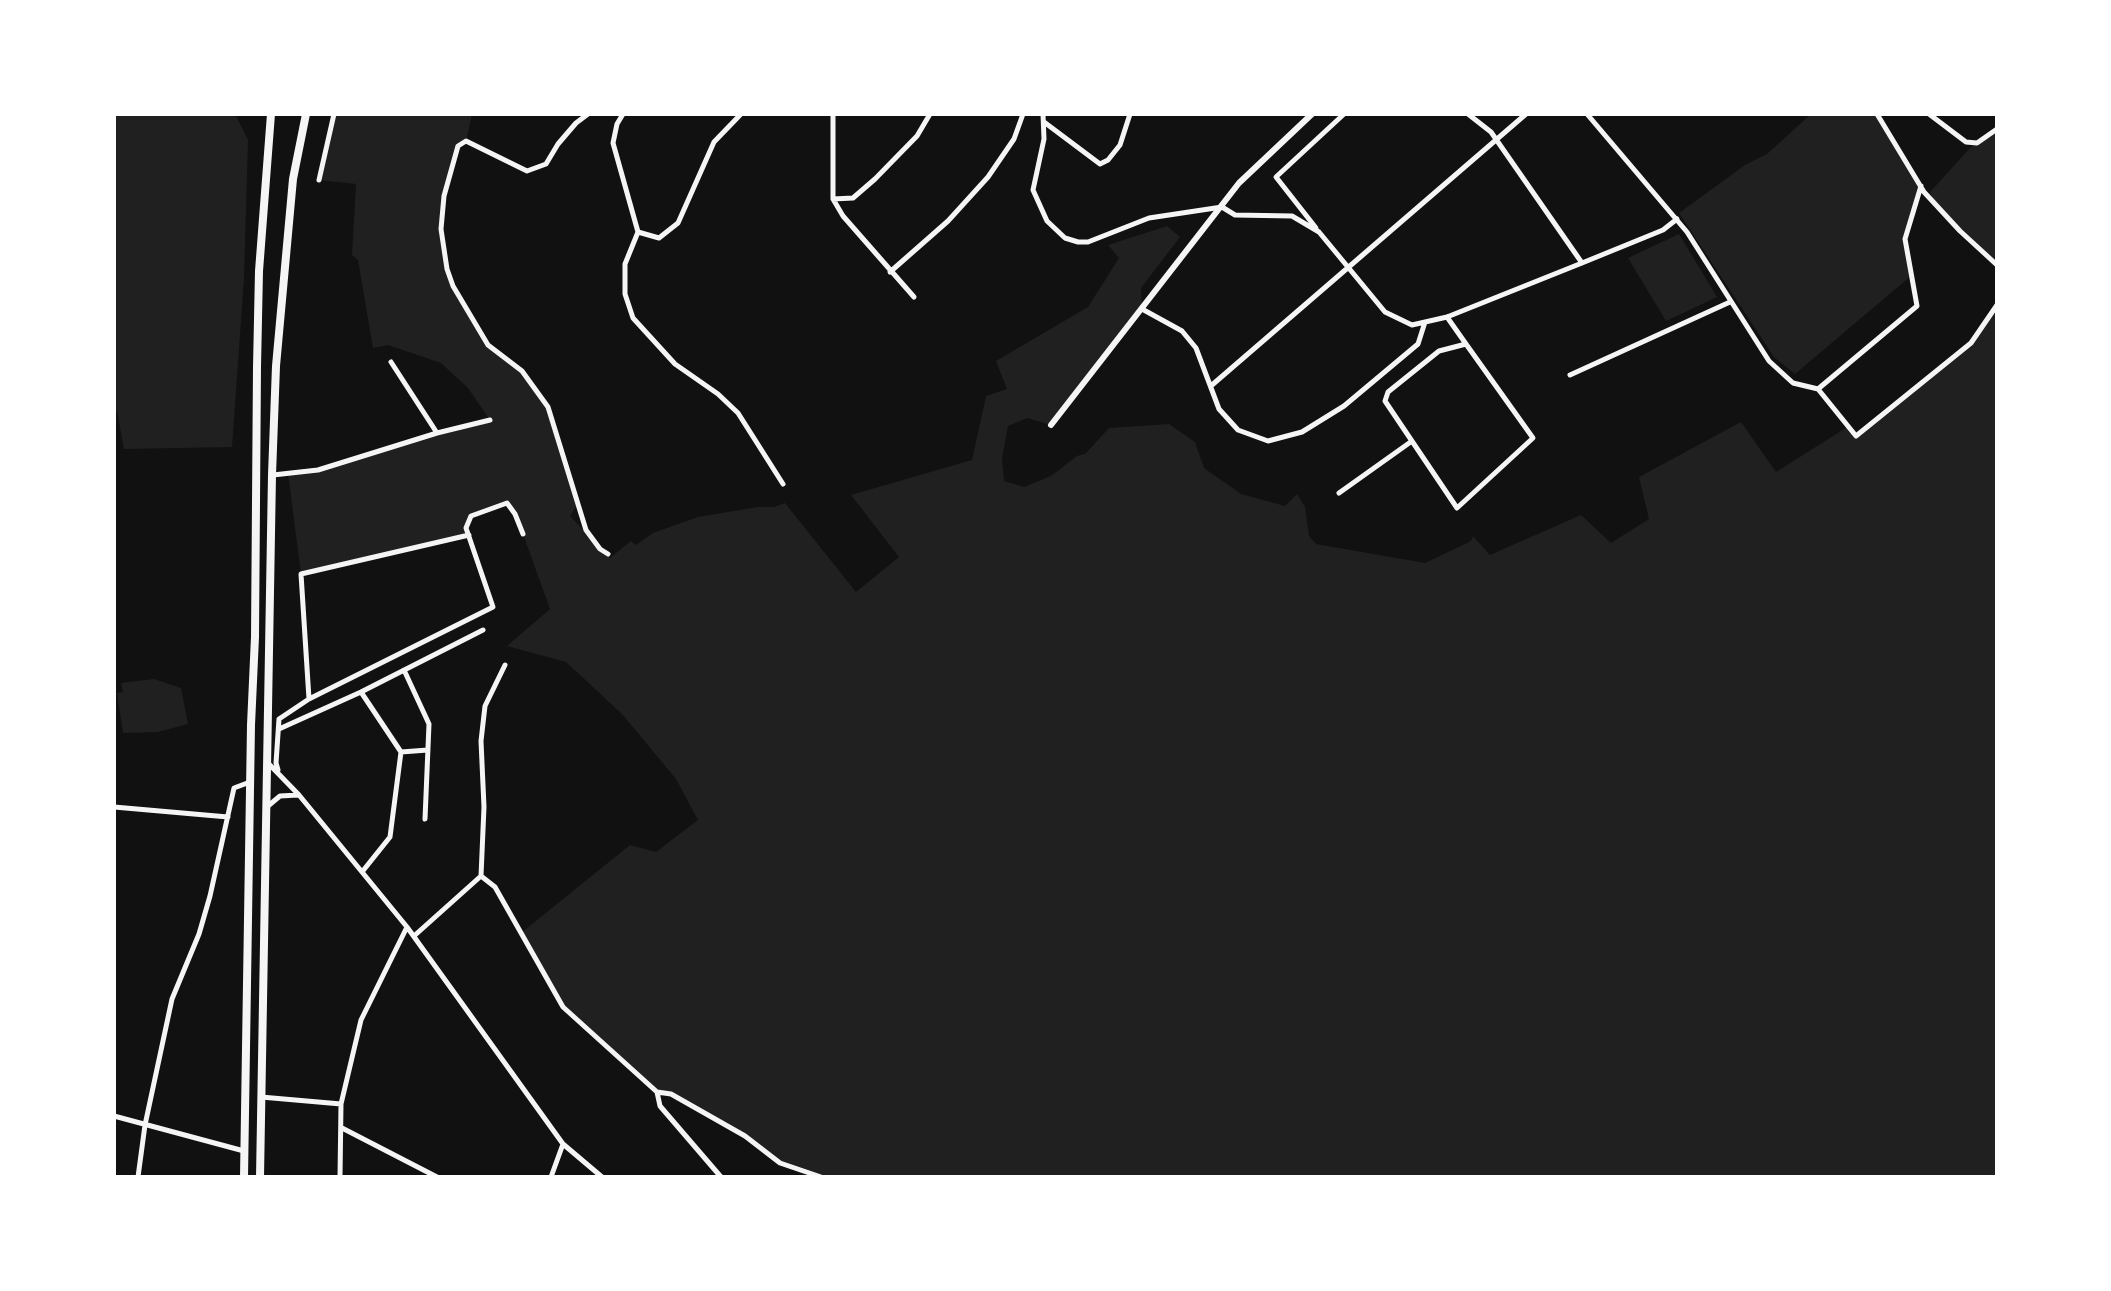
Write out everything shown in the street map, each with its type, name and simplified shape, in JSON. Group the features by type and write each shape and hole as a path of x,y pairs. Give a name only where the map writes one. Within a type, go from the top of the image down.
{"highway":[{"path":"244,1177 259,271 271,114"},
{"path":"260,1177 272,475 283,271 293,179 306,114"}],"street":[{"path":"319,180 334,114"},
{"path":"588,114 576,123 546,164 527,171 466,141 458,146 444,196 441,229 453,286 488,345 522,371 548,407 586,530 600,549 608,554"},
{"path":"623,114 617,124 613,143 638,232 625,264 625,294 633,318 675,364 718,394 738,413 783,484"},
{"path":"638,232 659,238 678,223 714,142 741,114"},
{"path":"833,114 833,199 843,216 914,297"},
{"path":"833,199 853,198 875,179 917,136 930,114"},
{"path":"890,272 948,221 988,177 1014,139 1023,114"},
{"path":"1043,114 1044,139 1033,190 1047,221 1065,238 1088,242 1149,218 1222,207 1235,215 1292,216 1319,232"},
{"path":"1044,122 1100,164 1108,160 1120,145 1130,114"},
{"path":"1051,425 1239,183 1312,114"},
{"path":"1344,114 1276,177 1348,270 1385,312 1412,325 1447,317 1663,230 1677,219"},
{"path":"1468,114 1491,132 1582,263"},
{"path":"1212,385 1526,114"},
{"path":"1587,114 1677,219 1769,361 1793,383 1818,389 1856,436 1971,343 1997,305"},
{"path":"1877,114 1937,209 1997,265"},
{"path":"1929,114 1966,142 1977,143 1997,129"},
{"path":"1818,389 1917,306 1905,239 1921,186"},
{"path":"1570,375 1730,302"},
{"path":"1142,309 1182,331 1196,348 1219,409 1238,430 1268,441 1302,432 1344,406 1418,344 1425,322"},
{"path":"1447,317 1533,438 1457,508 1385,401 1388,392 1439,351 1466,344"},
{"path":"391,362 437,433"},
{"path":"272,475 318,470 490,420"},
{"path":"1339,493 1412,441"},
{"path":"279,774 276,763 279,719 309,699 493,607 466,528 471,516 507,503 523,534"},
{"path":"309,699 301,574 469,535"},
{"path":"278,730 483,630"},
{"path":"414,936 481,876 484,807 481,741 485,706 505,665"},
{"path":"404,670 429,724 425,819"},
{"path":"361,692 401,752 390,837 362,872"},
{"path":"401,752 428,750"},
{"path":"266,761 299,795 414,936 563,1144 602,1177"},
{"path":"138,1177 145,1125 172,999 199,934 234,788 250,782"},
{"path":"266,809 280,796 299,795"},
{"path":"114,807 228,817"},
{"path":"481,876 495,887 563,1007 657,1092 671,1094 745,1136 780,1163 821,1177"},
{"path":"340,1177 341,1104 361,1020 407,927"},
{"path":"657,1092 660,1106 721,1177"},
{"path":"261,1097 341,1104"},
{"path":"114,1116 245,1151"},
{"path":"342,1128 437,1177"},
{"path":"551,1177 563,1144"}],"shaded area":[{"path":"114,114 235,114 248,140 244,278 232,447 124,449 117,411 114,410"},
{"path":"334,114 472,114 466,141 458,146 451,166 441,229 447,269 473,323 488,345 522,371 548,407 577,505 570,516 610,558 631,541 636,545 653,533 698,517 785,503 856,592 899,557 851,495 972,460 986,396 1007,389 996,361 1088,307 1119,258 1108,245 1167,226 1180,237 1141,288 1142,309 1051,425 1027,418 1008,426 1002,458 1004,481 1024,487 1051,476 1077,456 1085,454 1109,428 1169,424 1195,442 1204,468 1241,494 1285,506 1297,494 1305,507 1309,536 1316,544 1425,563 1471,541 1473,536 1490,555 1581,515 1611,543 1649,519 1639,477 1741,422 1776,472 1849,426 1856,435 1971,343 1997,305 1997,1177 812,1177 780,1163 745,1136 671,1094 657,1092 563,1007 521,933 630,845 656,852 698,820 676,779 622,714 566,662 507,646 550,609 523,534 506,503 471,516 466,528 469,535 301,574 288,473 318,470 490,420 468,388 441,363 388,345 373,348 358,260 352,255 356,184 319,180"},
{"path":"1811,114 1877,114 1921,186 1905,239 1912,275 1795,374 1774,357 1679,213 1745,165 1767,154"},
{"path":"1997,129 1997,265 1937,209 1930,192 1970,148"},
{"path":"1679,234 1717,297 1666,321 1628,258"},
{"path":"154,679 181,688 188,724 158,732 123,733 117,693 123,692 121,683"}]}
